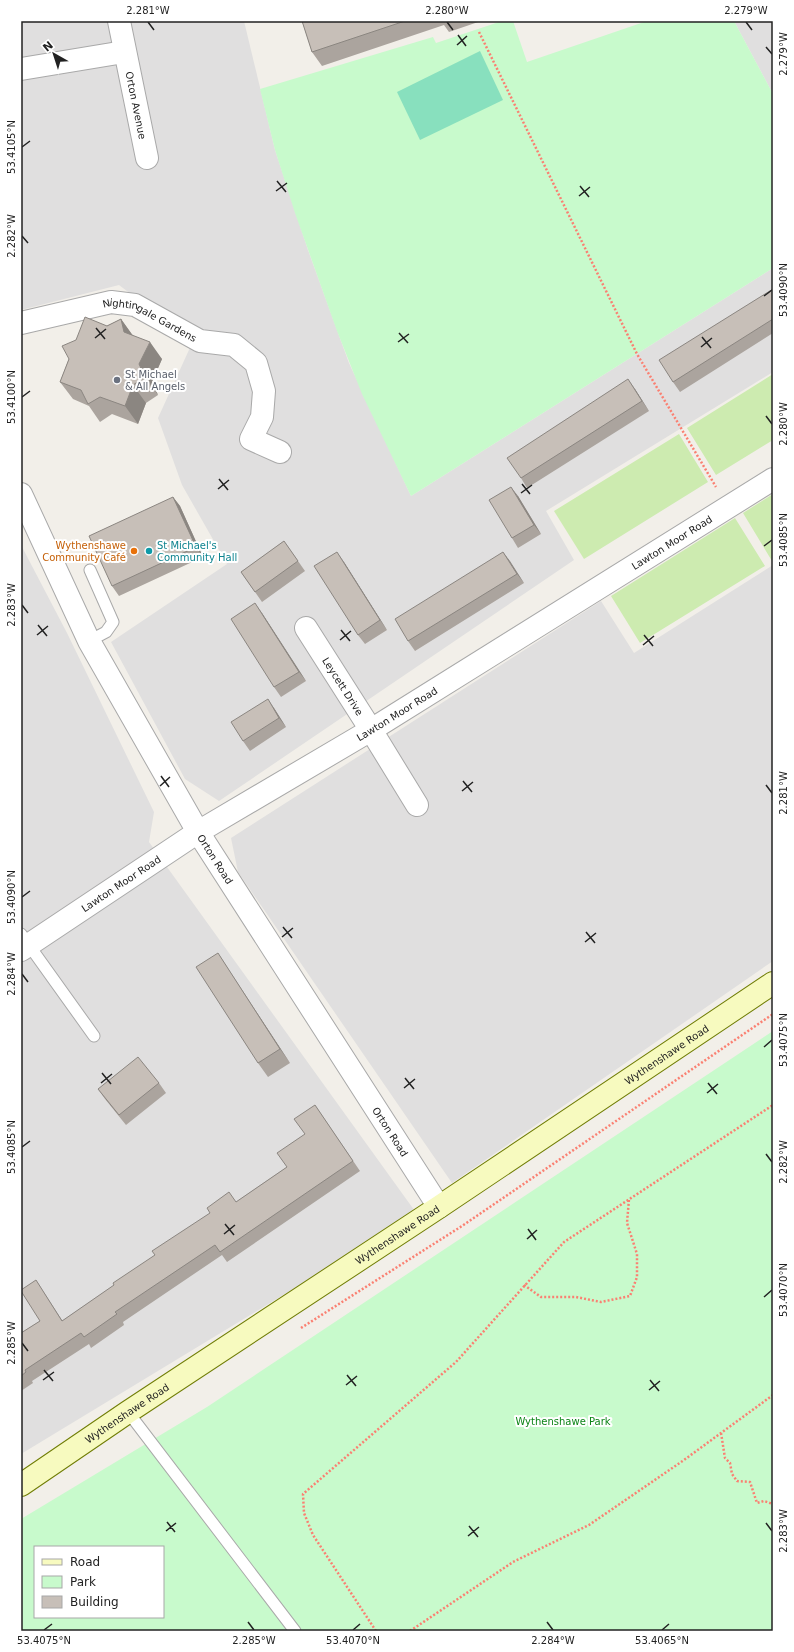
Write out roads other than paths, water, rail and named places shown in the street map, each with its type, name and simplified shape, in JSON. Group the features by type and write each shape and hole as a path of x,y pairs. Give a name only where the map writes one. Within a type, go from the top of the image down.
{"main road":[{"name":"Wythenshawe Road","path":"21,1485 128,1412 439,1207 773,983"}],"street":[{"name":"Orton Avenue","path":"119,21 124,52 147,158"},
{"path":"21,69 124,52"},
{"name":"Nightingale Gardens","path":"21,323 111,302 135,305 200,341 234,344 256,363 264,391 262,416 251,439 280,452"},
{"name":"Lawton Moor Road","path":"24,943 198,832 371,730 773,479"},
{"name":"Orton Road","path":"21,494 89,641 198,832 439,1207"},
{"name":"Leycett Drive","path":"306,628 417,805"}],"lane":[{"path":"89,641 106,632 113,622 90,570"},
{"path":"24,943 94,1036"},
{"path":"128,1412 296,1631"}],"place":[{"name":"St Michael & All Angels","path":"117,380"},
{"name":"Wythenshawe Community Café","path":"134,551"},
{"name":"St Michael's Community Hall","path":"149,551"}],"park label":[{"name":"Wythenshawe Park","path":"563,1421"}]}
